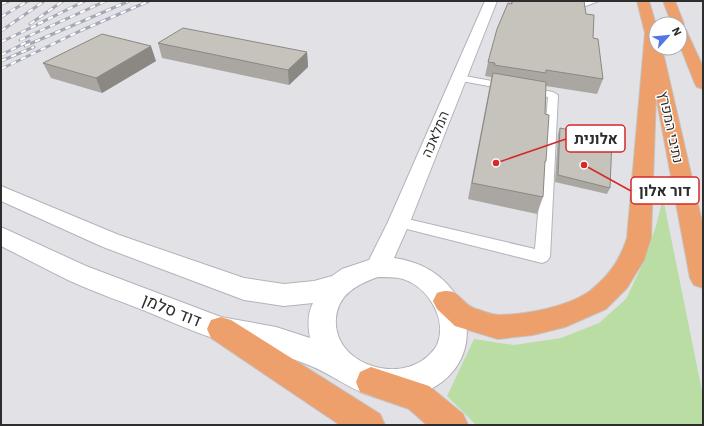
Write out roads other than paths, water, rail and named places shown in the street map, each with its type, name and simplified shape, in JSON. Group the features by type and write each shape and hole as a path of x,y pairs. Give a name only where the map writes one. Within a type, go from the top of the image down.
{"highway":[{"name":"נתיבי המפרץ","path":"643,1 648,19"},
{"path":"669,1 675,16"},
{"path":"688,49 703,84"},
{"path":"446,301 465,318 498,327 533,323 565,315 597,301 618,281 632,260 639,238 651,56"},
{"name":"נתיבי המפרץ","path":"656,56 703,278"},
{"path":"221,329 369,425"},
{"path":"359,376 418,397 452,425"}],"street":[{"name":"המלאכה","path":"378,267 399,222 491,1"},
{"path":"1,193 111,241 244,289 284,295 314,292 336,286"},
{"name":"דוד סלמן","path":"1,236 77,273 221,329 276,340 317,354 359,376"},
{"path":"378,267 398,268 417,274 434,286 446,301 453,318 453,336 448,354 435,369 416,380 394,384 359,376 332,354 323,336 321,318 326,300 336,286 348,276 362,270 378,267"}],"lane":[{"path":"528,1 580,6 595,1"},
{"path":"399,222 542,257 553,96 459,78"}],"railway":[{"path":"1,4 9,1"},
{"path":"1,17 28,1"},
{"path":"30,24 63,1"},
{"path":"38,24 85,1"},
{"path":"20,40 106,1"},
{"path":"25,46 129,1"},
{"path":"1,69 80,31 149,1"},
{"path":"1,31 43,2"},
{"path":"1,42 43,22"},
{"path":"1,55 29,41"},
{"path":"1,61 34,47"}],"place":[{"name":"אלונית","path":"496,163"},
{"name":"דור אלון","path":"584,165"}]}
